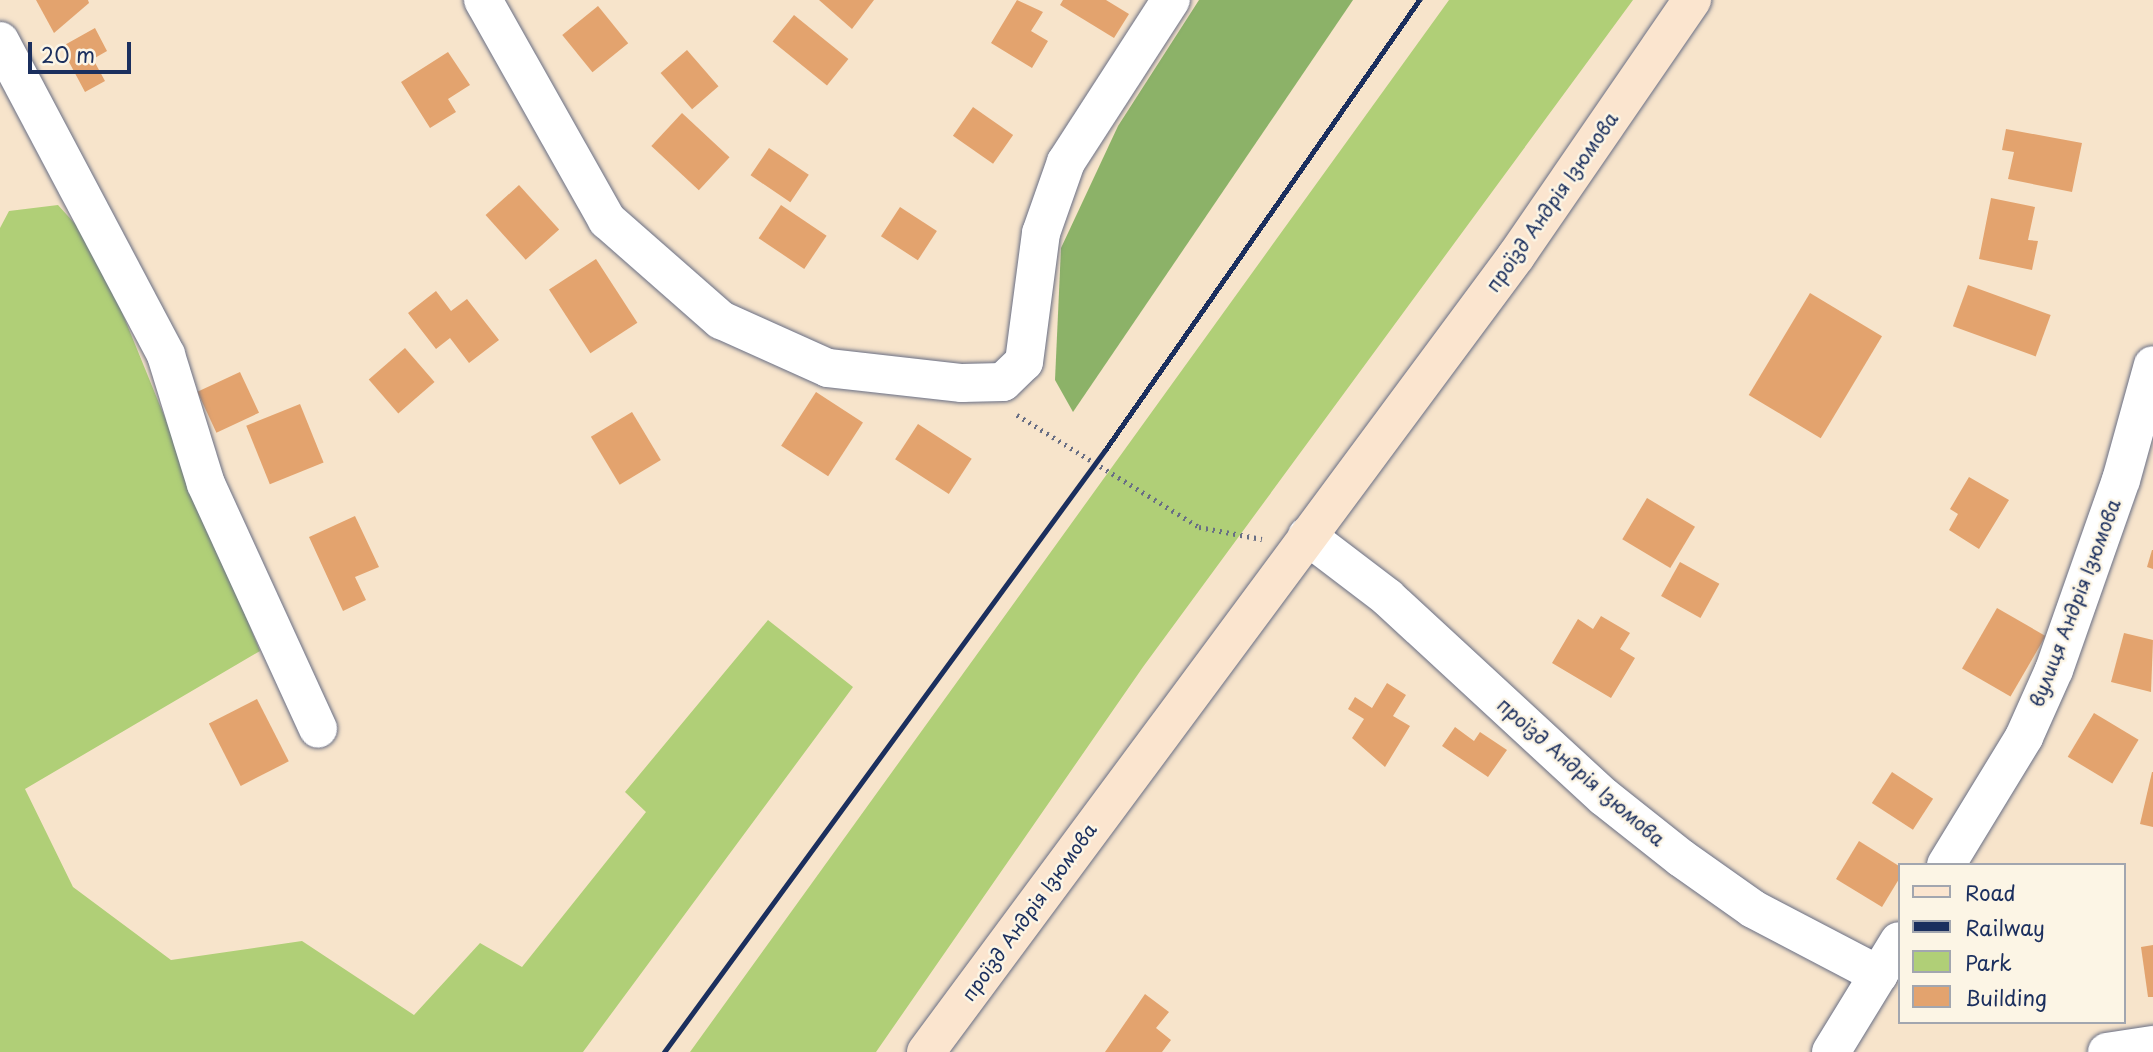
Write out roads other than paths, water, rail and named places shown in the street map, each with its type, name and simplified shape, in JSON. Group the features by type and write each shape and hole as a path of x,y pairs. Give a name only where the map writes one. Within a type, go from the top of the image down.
{"street":[{"path":"483,0 607,220 721,320 828,368 1003,382 1024,362 1041,233 1066,162 1171,0"},
{"name":"проїзд Андрія Ізюмова","path":"926,1052 1516,256 1692,0"},
{"path":"0,41 166,355 206,484 318,729"},
{"name":"вулиця Андрія Ізюмова","path":"1947,863 2024,737 2054,670 2121,481 2153,365"},
{"name":"проїзд Андрія Ізюмова","path":"1307,536 1387,597 1604,797 1681,858 1753,909 1879,975"},
{"path":"1831,1052 1898,943"},
{"path":"2107,1052 2153,1045"}],"railway":[{"path":"664,1052 1105,450 1419,0"}]}
